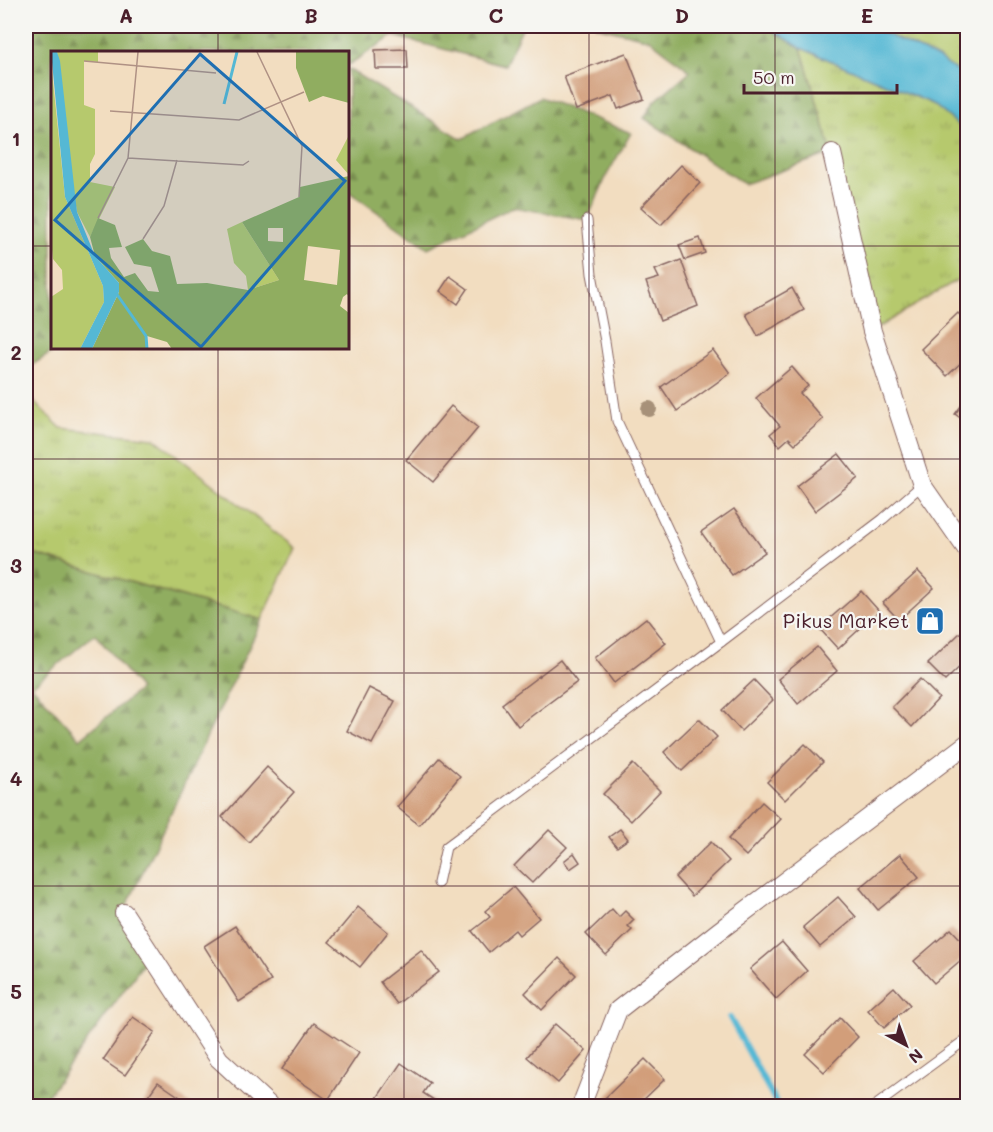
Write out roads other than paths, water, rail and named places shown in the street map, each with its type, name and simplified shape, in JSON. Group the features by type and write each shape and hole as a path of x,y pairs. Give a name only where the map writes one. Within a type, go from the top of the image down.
{"street":[{"path":"832,153 872,330 922,484 968,551"},
{"path":"581,1107 618,1010 968,743"},
{"path":"123,913 219,1059 270,1107"}],"lane":[{"path":"587,220 592,274 617,421 721,642"},
{"path":"438,883 446,847 883,519 922,484"},
{"path":"875,1107 968,1038"}],"water":[{"path":"766,26 869,26 938,58 967,78 967,132 933,104 801,48"}],"waterway":[{"path":"730,1018 778,1106"}],"place":[{"name":"Pikus Market","path":"930,621"}]}
